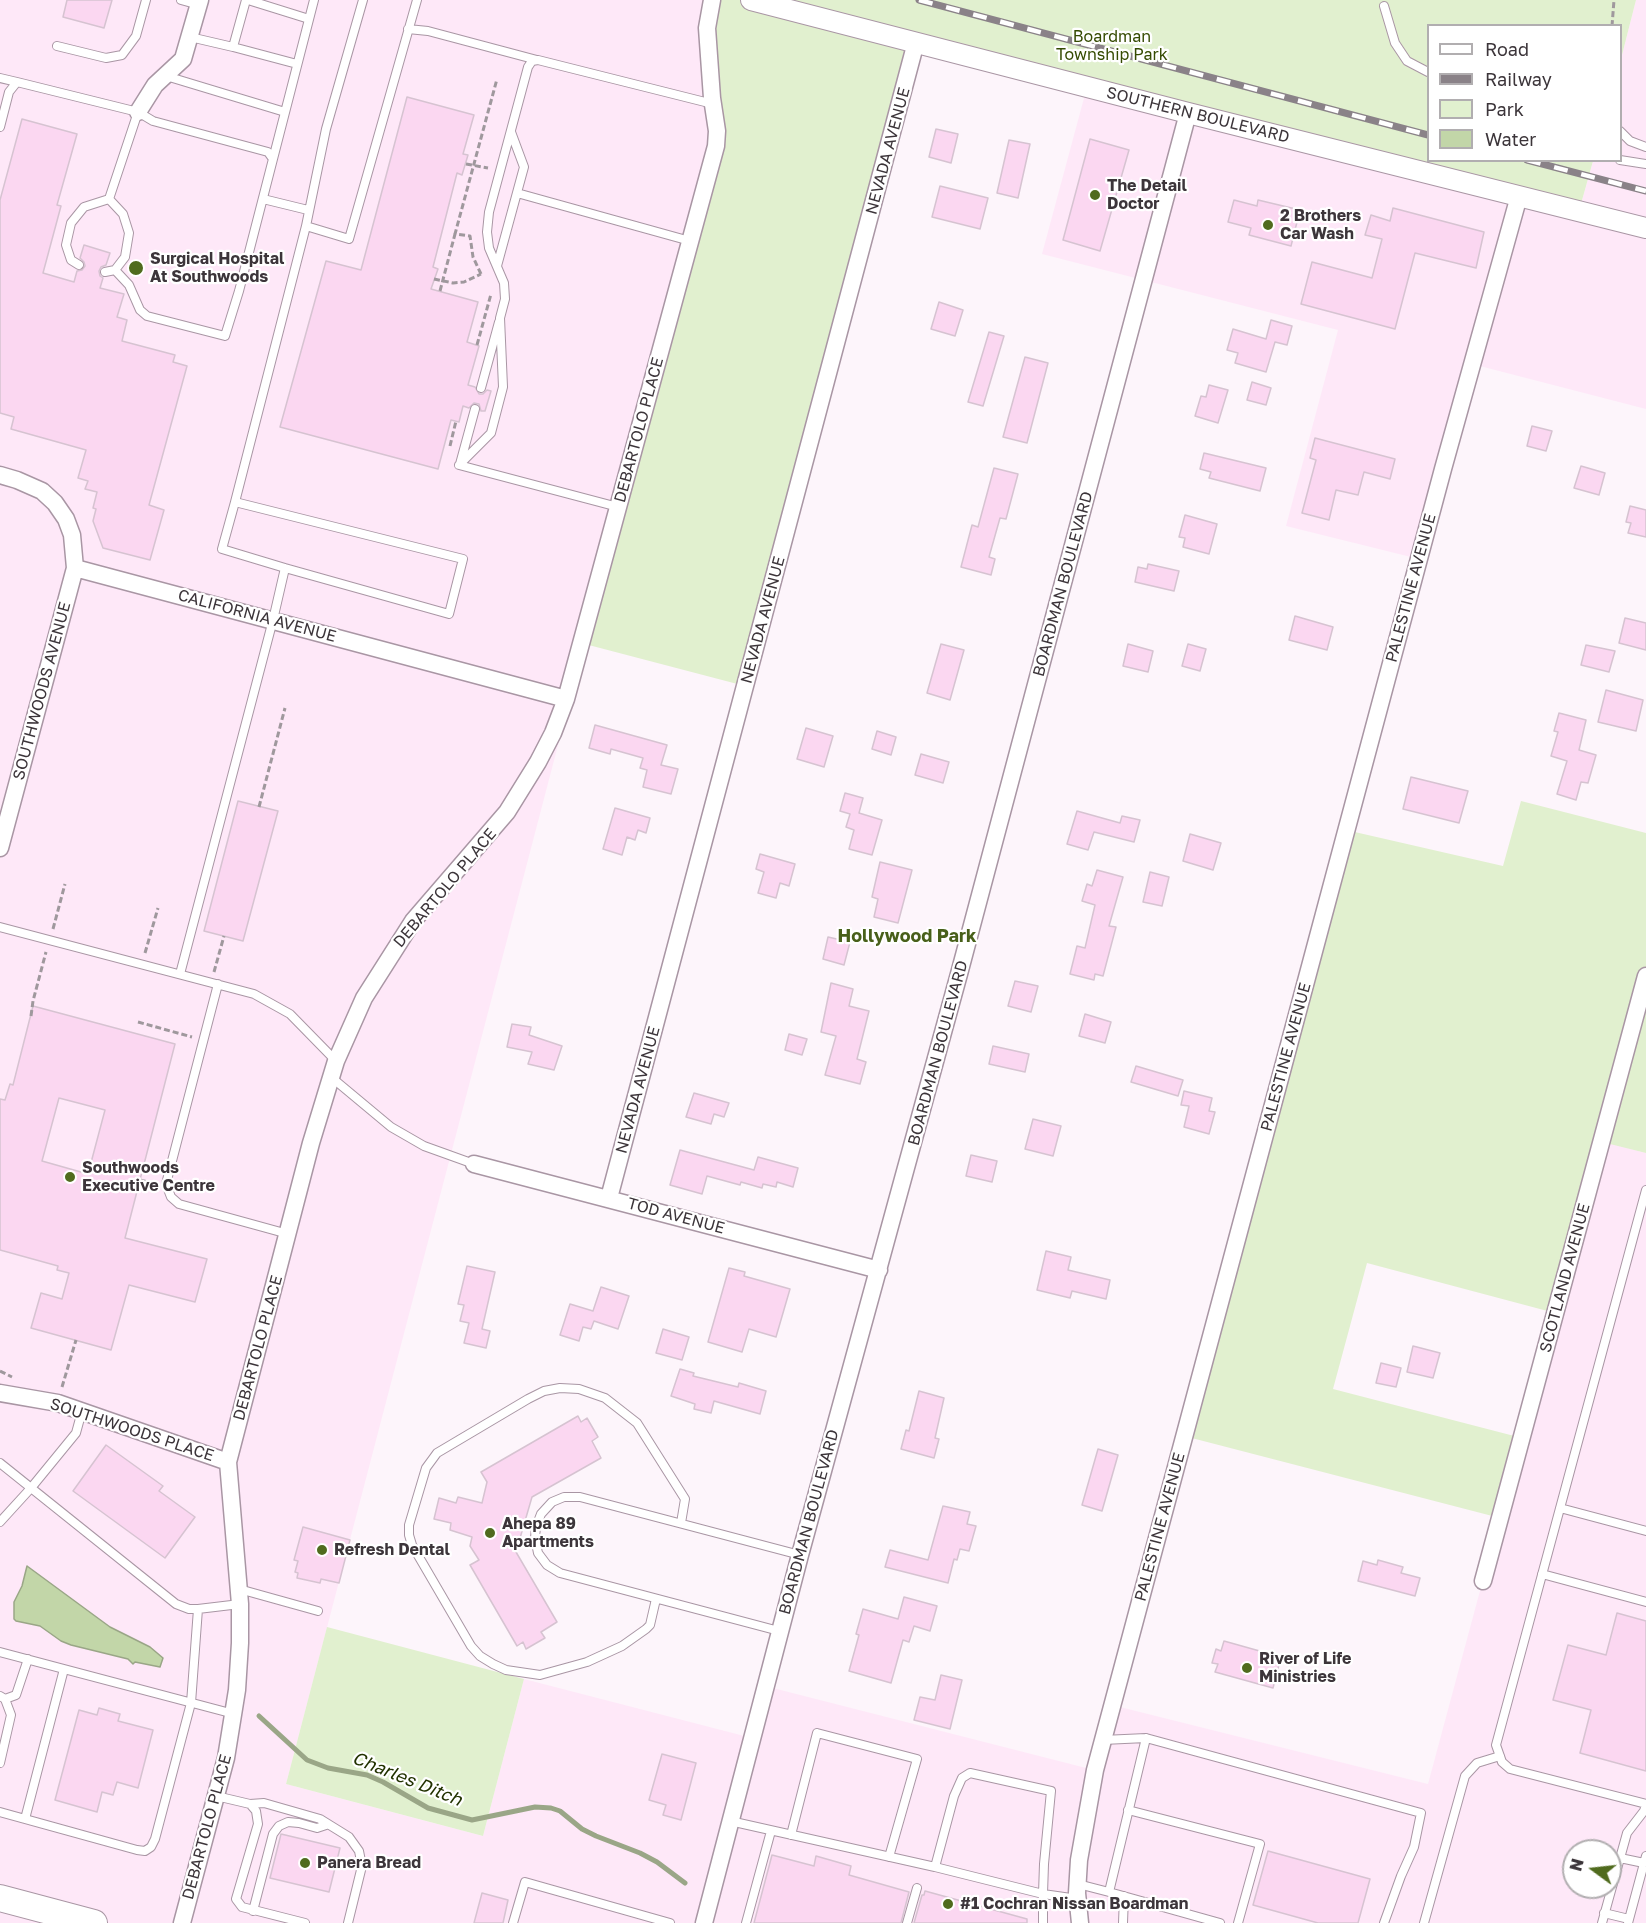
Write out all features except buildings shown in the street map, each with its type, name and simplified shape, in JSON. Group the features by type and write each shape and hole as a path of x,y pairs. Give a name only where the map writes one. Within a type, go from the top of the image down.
{"main road":[{"path":"0,1898 94,1923"}],"street":[{"name":"DEBARTOLO PLACE","path":"182,1923 226,1758 234,1713 240,1643 239,1597 228,1462 311,1143 334,1069 364,998 414,921 507,812 538,762 553,733 566,699 716,146 717,131 707,28 712,0"},
{"name":"SOUTHERN BOULEVARD","path":"751,0 1646,228"},
{"path":"138,112 155,85 183,59 200,2"},
{"name":"NEVADA AVENUE","path":"609,1198 916,42"},
{"name":"BOARDMAN BOULEVARD","path":"704,1923 800,1555 879,1270 1188,113"},
{"name":"PALESTINE AVENUE","path":"1080,1923 1078,1892 1086,1812 1103,1740 1443,469 1519,196"},
{"path":"0,476 17,480 42,491 55,503 66,519 72,535 75,568"},
{"name":"CALIFORNIA AVENUE","path":"75,568 566,699"},
{"name":"SOUTHWOODS AVENUE","path":"0,848 75,568"},
{"name":"SCOTLAND AVENUE","path":"1483,1581 1646,976"},
{"name":"TOD AVENUE","path":"474,1164 879,1270"},
{"name":"SOUTHWOODS PLACE","path":"0,1393 57,1403 228,1462"}],"lane":[{"path":"57,46 106,58 122,54 136,36 146,0"},
{"path":"181,0 200,2"},
{"path":"233,47 247,0 309,18"},
{"path":"115,270 129,285 140,310 147,316 225,336 239,291 314,0"},
{"path":"235,502 463,559 449,614 222,549 306,226 326,129 363,0"},
{"path":"306,226 349,239 417,0"},
{"path":"1384,6 1395,43 1407,62 1427,72"},
{"path":"408,29 428,31 713,104"},
{"path":"189,37 297,64"},
{"path":"481,388 505,298 504,283 489,248 487,232 489,212 528,67 532,61 538,60"},
{"path":"166,76 285,112"},
{"path":"0,78 138,112 153,121 268,153 273,159"},
{"path":"0,127 9,92 17,82"},
{"path":"109,199 138,112"},
{"path":"497,266 524,167 511,131"},
{"path":"1622,133 1630,141 1646,147"},
{"path":"1622,160 1646,164"},
{"path":"517,193 690,241"},
{"path":"79,265 70,260 66,244 71,223 84,207 109,199"},
{"path":"105,272 115,270 125,257 129,233 123,214 109,199"},
{"path":"263,199 308,210"},
{"path":"459,465 491,433 503,387 500,318"},
{"path":"459,465 475,409"},
{"path":"459,465 618,507"},
{"path":"180,974 285,568"},
{"path":"0,927 254,994 290,1014 334,1069 392,1128 424,1146 474,1164"},
{"path":"218,984 166,1184 171,1197 179,1204 288,1234"},
{"path":"1622,1851 1627,1833 1646,1810 1510,1769 1502,1762 1496,1745 1646,1190"},
{"path":"656,1599 650,1624 646,1629 621,1646 587,1662 540,1675 506,1670 493,1664 480,1656 471,1646 412,1545 409,1525 426,1468 437,1453 528,1399 544,1391 560,1388 579,1389 605,1398 637,1423 685,1498 681,1524"},
{"path":"0,1522 76,1433 82,1411"},
{"path":"0,1462 176,1604 189,1609 198,1609 239,1597 318,1611"},
{"path":"780,1631 560,1573 547,1565 538,1553 535,1538 536,1527 541,1514 552,1502 564,1497 580,1497 800,1555"},
{"path":"1560,1508 1646,1531"},
{"path":"1542,1574 1646,1602"},
{"path":"0,1812 137,1850 145,1851 151,1847 191,1703 198,1609"},
{"path":"0,1652 234,1713"},
{"path":"0,1763 11,1715 3,1697 16,1695 28,1659"},
{"path":"25,1819 64,1669"},
{"path":"791,1835 817,1733 917,1759 889,1857"},
{"path":"1103,1740 1146,1738 1421,1812 1414,1847 1384,1923"},
{"path":"1109,1893 1146,1738"},
{"path":"1424,1923 1465,1776 1476,1763 1500,1756"},
{"path":"935,1866 954,1796 962,1778 970,1773 1050,1791 1043,1923"},
{"path":"216,1796 250,1804 264,1803 320,1819 326,1825 349,1837 359,1851 362,1866 348,1923"},
{"path":"250,1804 256,1811 258,1824 236,1899 242,1907 253,1911 305,1923"},
{"path":"1128,1810 1260,1844 1238,1923"},
{"path":"730,1821 935,1866 1043,1894 1109,1893 1220,1923"},
{"path":"253,1911 273,1834 279,1826 288,1822 318,1828 326,1825"},
{"path":"746,1923 771,1831"},
{"path":"1604,1913 1628,1921 1645,1860 1622,1858"},
{"path":"513,1923 525,1882 670,1923"},
{"path":"907,1923 917,1888"},
{"path":"1123,1923 1124,1896"},
{"path":"1602,1923 1608,1899"}],"path":[{"path":"1612,24 1614,0"},
{"path":"440,291 497,79"},
{"path":"466,164 489,168"},
{"path":"456,234 470,236 473,258 481,274 486,276"},
{"path":"434,279 464,282 481,274"},
{"path":"477,345 491,290"},
{"path":"259,807 285,708"},
{"path":"142,964 158,908"},
{"path":"138,1022 194,1038"},
{"path":"64,1383 76,1340"}],"shaded area":[{"path":"0,0 712,0 717,131 286,1784 483,1836 524,1679 752,1738 765,1686 1094,1770 1112,1705 1428,1784 1601,1141 1646,1153 1646,1923 0,1923"},
{"path":"1636,0 1646,0 1646,409 1472,364 1419,559 1286,526 1338,330 1042,254 1087,87 1579,211 1593,162 1622,162 1622,55"}],"green space":[{"name":"Boardman Township Park","path":"712,0 1636,0 1622,55 1622,24 1427,24 1427,162 1593,162 1579,211 916,42 745,686 581,643 716,146"},
{"path":"1521,801 1646,833 1646,1153 1602,1142 1555,1313 1367,1263 1333,1389 1522,1438 1500,1518 1184,1436 1346,830 1503,866"},
{"path":"327,1627 524,1679 483,1836 286,1784"}],"water":[{"path":"27,1566 110,1627 150,1647 163,1658 160,1667 135,1662 133,1664 128,1659 71,1645 61,1641 40,1626 16,1621 14,1602 22,1586"}],"waterway":[{"name":"Charles Ditch","path":"259,1716 307,1760 328,1768 367,1775 428,1808 472,1820 535,1807 551,1808 560,1811 582,1829 657,1862 685,1883"}],"railway":[{"path":"919,0 1427,135"},
{"path":"1535,162 1646,191"}],"place":[{"name":"The Detail Doctor","path":"1095,195"},
{"name":"2 Brothers Car Wash","path":"1268,225"},
{"name":"Surgical Hospital At Southwoods","path":"136,268"},
{"name":"Southwoods Executive Centre","path":"70,1177"},
{"name":"Ahepa 89 Apartments","path":"490,1533"},
{"name":"Refresh Dental","path":"322,1550"},
{"name":"River of Life Ministries","path":"1247,1668"},
{"name":"Panera Bread","path":"305,1863"},
{"name":"#1 Cochran Nissan Boardman","path":"948,1904"}],"district":[{"name":"Hollywood Park","path":"907,936"}]}
